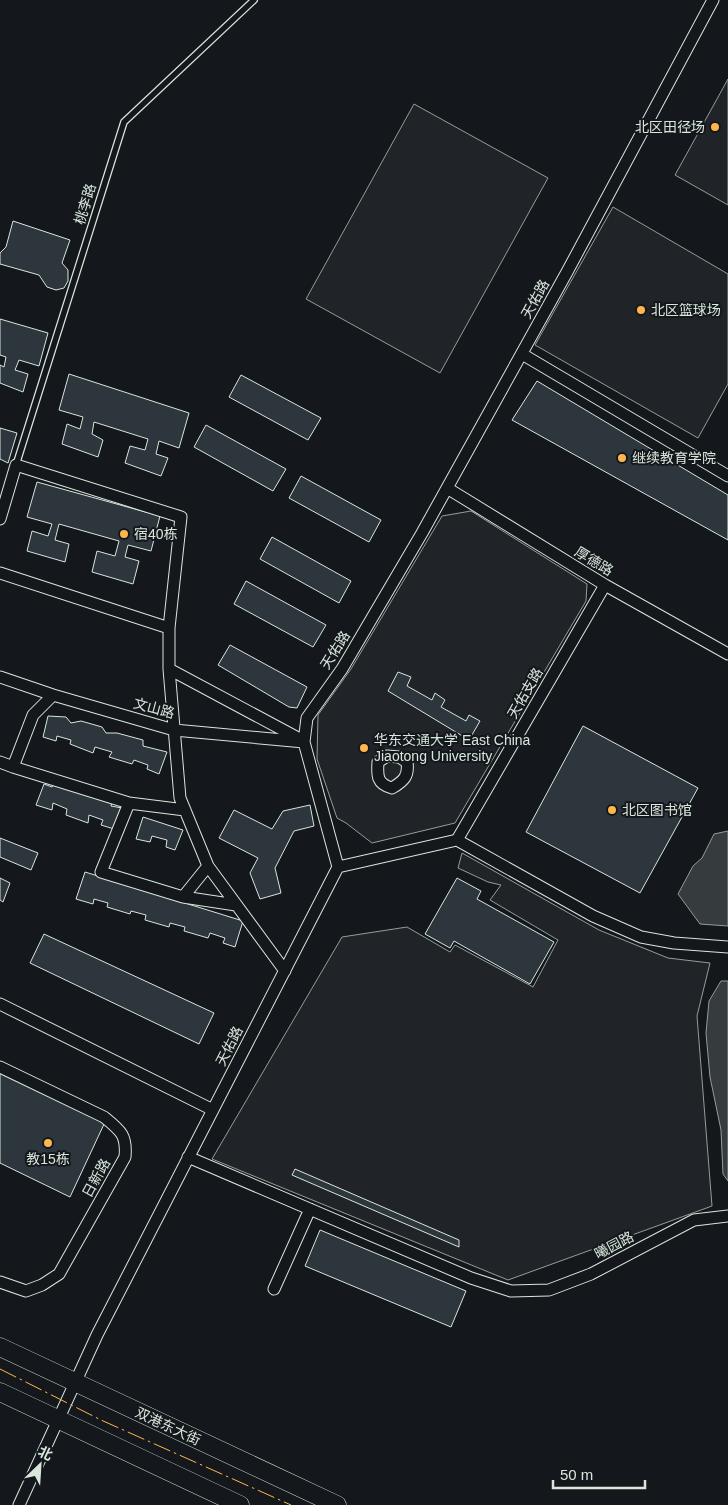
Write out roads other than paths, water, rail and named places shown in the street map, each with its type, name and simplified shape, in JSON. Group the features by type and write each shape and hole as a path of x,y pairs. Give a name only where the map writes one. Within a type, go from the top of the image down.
{"main road":[{"name":"双港东大街","path":"0,1347 337,1505"},
{"path":"0,1392 240,1505"}],"street":[{"name":"天佑路","path":"19,1505 97,1335 338,867 304,742 307,718 342,669 447,488 522,354 713,0"},
{"path":"522,354 728,476"},
{"path":"0,519 16,465 181,517 169,628 170,669 180,798 208,866 285,971"},
{"name":"厚德路","path":"447,488 605,585 728,654"},
{"path":"0,573 169,628"},
{"name":"天佑支路","path":"457,840 605,585"},
{"path":"170,669 304,742"},
{"name":"文山路","path":"0,677 53,695 174,730 304,742"},
{"path":"13,767 33,715 53,695"},
{"path":"0,762 129,803 185,810"},
{"path":"129,803 101,872 183,897 236,905"},
{"path":"338,867 457,840 593,916 641,936 674,943 728,946"},
{"path":"183,897 208,866"},
{"path":"0,1004 213,1110"},
{"name":"日新路","path":"0,1066 104,1117 118,1128 126,1142 124,1157 59,1274 42,1285 26,1291 0,1282"},
{"name":"曦园路","path":"188,1157 471,1278 511,1291 549,1290 591,1274 694,1220 728,1216"},
{"path":"274,1289 310,1209"}],"lane":[{"name":"桃李路","path":"16,465 124,122 254,0"}],"place":[{"name":"北区田径场","path":"715,127"},
{"name":"北区篮球场","path":"641,310"},
{"name":"继续教育学院","path":"622,458"},
{"name":"宿40栋","path":"124,534"},
{"name":"华东交通大学 East China Jiaotong University","path":"364,748"},
{"name":"北区图书馆","path":"612,810"},
{"name":"教15栋","path":"48,1143"}]}
